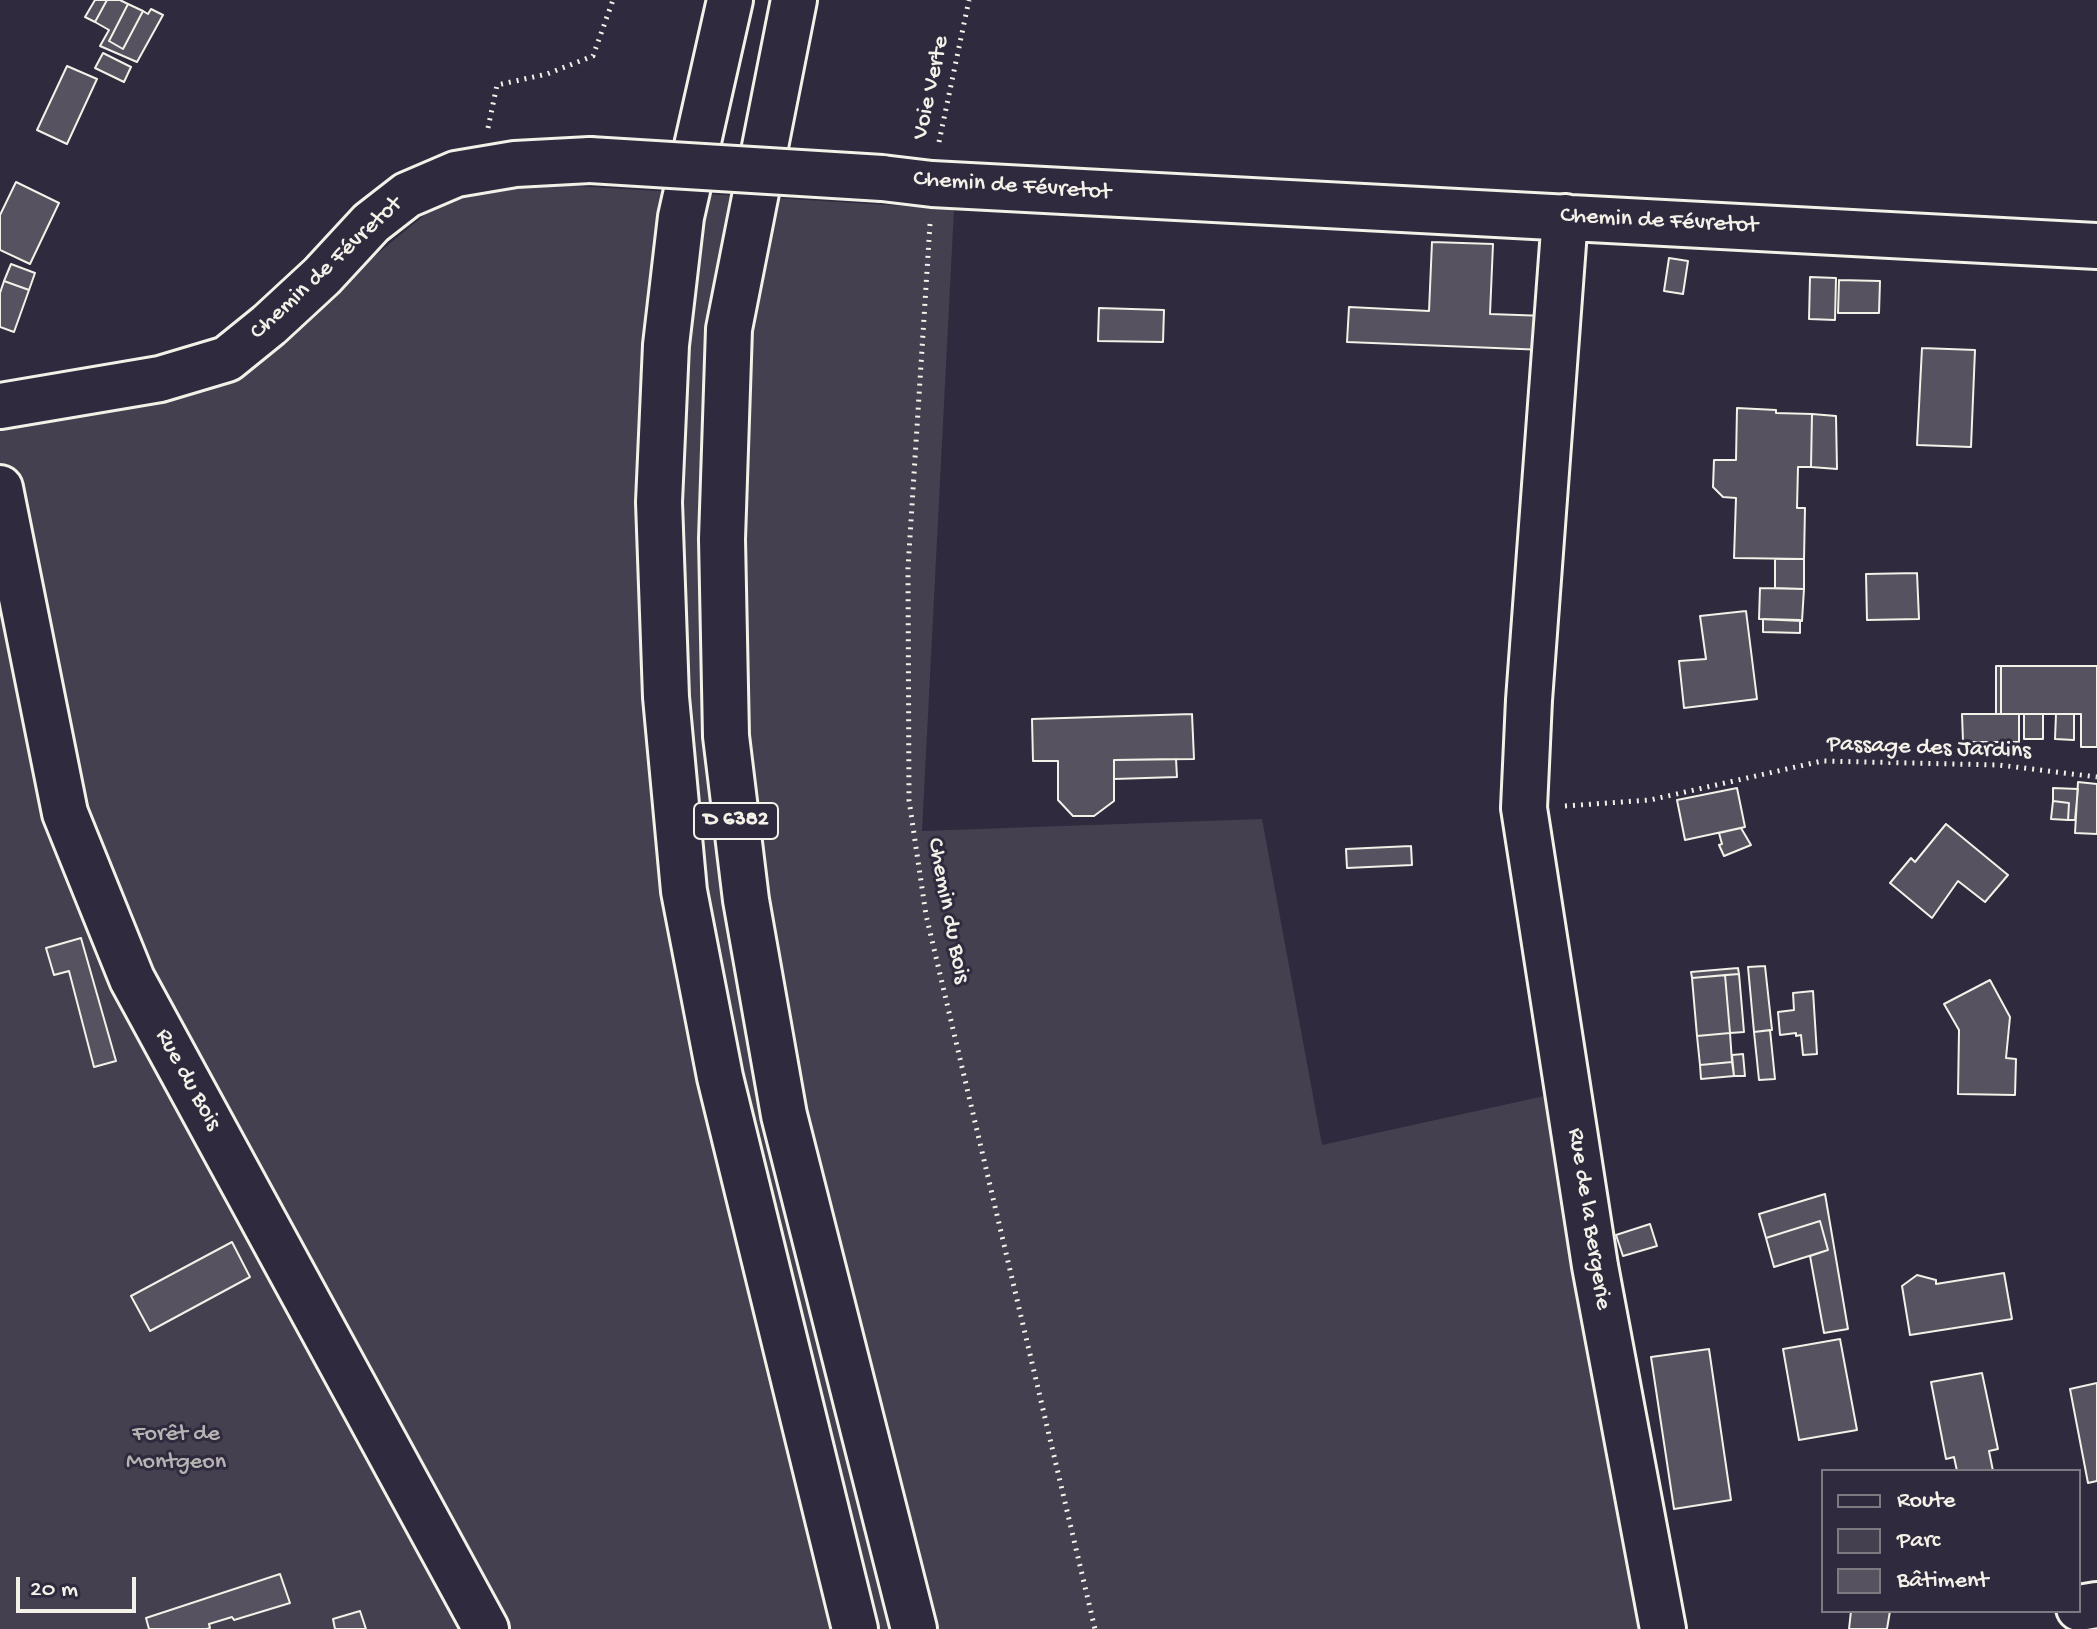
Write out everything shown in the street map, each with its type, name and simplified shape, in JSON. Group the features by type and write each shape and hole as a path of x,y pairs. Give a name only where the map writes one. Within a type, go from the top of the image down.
{"main road":[{"name":"D 6382","path":"730,0 681,217 666,345 659,502 666,697 684,891 720,1077 855,1629"},
{"name":"D 6382","path":"794,0 729,329 722,539 726,736 746,900 784,1115 914,1629"},
{"name":"Chemin de Févretot","path":"0,406 160,379 227,359 322,276 371,223 407,195 456,174 515,164 590,160 882,178 932,184 2097,246"},
{"name":"Rue de la Bergerie","path":"1565,217 1529,700 1524,808 1595,1266 1663,1629"},
{"name":"Rue du Bois","path":"0,488 65,813 132,979 486,1629"}],"path":[{"path":"515,164 488,129 497,85 547,74 593,56 613,0"},
{"name":"Voie Verte","path":"932,184 943,116 969,0"},
{"name":"Chemin du Bois","path":"932,184 908,568 909,800 926,915 1095,1629"},
{"name":"Passage des Jardins","path":"1524,808 1650,800 1822,761 1999,765 2097,777"}],"green space":[{"name":"Forêt de Montgeon","path":"542,184 954,209 922,831 1262,819 1322,1145 1558,1093 1657,1629 0,1629 0,415 222,382 451,193"}],"building":[{"path":"95,0 107,0 95,22 85,17"},
{"path":"107,0 120,0 128,4 109,41 123,49 143,11 148,14 151,9 163,15 137,62 100,46 109,30 95,22"},
{"path":"128,4 143,11 123,49 109,41"},
{"path":"103,53 131,67 124,82 95,68"},
{"path":"67,66 97,79 67,144 37,130"},
{"path":"16,182 59,203 30,264 0,250 0,215"},
{"path":"1432,242 1493,244 1490,314 1546,316 1545,350 1347,342 1349,307 1429,311"},
{"path":"1669,258 1688,261 1683,294 1664,291"},
{"path":"11,264 35,273 29,290 4,281"},
{"path":"1810,277 1836,278 1835,320 1809,319"},
{"path":"1839,280 1880,281 1879,313 1838,313"},
{"path":"4,281 29,290 14,332 0,327 0,293"},
{"path":"1099,308 1164,310 1163,342 1098,341"},
{"path":"1922,348 1975,350 1971,447 1917,445"},
{"path":"1737,408 1812,414 1811,467 1798,467 1797,508 1805,508 1804,559 1734,558 1736,498 1723,497 1713,487 1714,460 1736,460"},
{"path":"1812,414 1836,416 1837,469 1811,467"},
{"path":"1775,559 1804,559 1804,589 1775,588"},
{"path":"1917,573 1919,619 1867,620 1866,574"},
{"path":"1760,588 1804,589 1802,621 1759,619"},
{"path":"1746,611 1757,699 1684,708 1679,661 1706,659 1700,616"},
{"path":"1763,619 1800,620 1800,633 1763,632"},
{"path":"1996,666 2001,666 2001,714 1996,714"},
{"path":"2001,666 2097,666 2097,747 2081,747 2081,714 2001,714"},
{"path":"1192,714 1194,759 1114,760 1114,801 1094,816 1073,816 1058,800 1058,761 1033,761 1032,719"},
{"path":"1962,714 2019,714 2019,742 1963,742"},
{"path":"2024,714 2043,714 2043,739 2024,739"},
{"path":"2056,714 2074,714 2074,740 2055,739"},
{"path":"1176,759 1177,777 1114,779 1114,760"},
{"path":"2078,782 2097,784 2097,834 2075,833"},
{"path":"1737,788 1745,827 1685,840 1677,800"},
{"path":"2053,788 2078,789 2075,820 2068,820 2069,803 2053,801"},
{"path":"2053,801 2069,803 2068,820 2051,819"},
{"path":"1946,824 2008,875 1985,902 1958,881 1932,918 1890,883 1911,858 1915,862"},
{"path":"1741,828 1751,845 1724,856 1719,845 1722,844 1719,833"},
{"path":"1411,846 1412,865 1347,868 1346,849"},
{"path":"81,938 116,1061 94,1067 69,971 54,975 46,948"},
{"path":"1765,966 1772,1030 1754,1032 1748,967"},
{"path":"1738,968 1739,974 1692,978 1691,972"},
{"path":"1739,974 1744,1032 1730,1033 1725,975"},
{"path":"1725,975 1730,1033 1697,1036 1692,978"},
{"path":"1990,980 2010,1017 2006,1058 2016,1059 2015,1095 1958,1094 1959,1030 1944,1004"},
{"path":"1813,991 1817,1054 1803,1055 1801,1035 1780,1035 1778,1012 1794,1010 1793,993"},
{"path":"1770,1030 1775,1079 1759,1080 1754,1032"},
{"path":"1730,1033 1732,1062 1700,1065 1697,1036"},
{"path":"1743,1054 1745,1076 1734,1076 1732,1055"},
{"path":"1732,1062 1734,1076 1701,1079 1700,1065"},
{"path":"1825,1194 1848,1329 1824,1333 1810,1256 1828,1250 1820,1221 1766,1238 1759,1214"},
{"path":"1820,1221 1828,1250 1774,1267 1766,1238"},
{"path":"1650,1224 1657,1246 1623,1256 1616,1235"},
{"path":"232,1242 250,1277 150,1331 131,1296"},
{"path":"2004,1273 2012,1319 1910,1335 1902,1286 1917,1275 1936,1280 1936,1284"},
{"path":"1840,1339 1857,1430 1799,1440 1783,1349"},
{"path":"1709,1349 1731,1500 1674,1509 1651,1357"},
{"path":"1982,1373 1998,1449 1989,1451 1993,1469 1957,1469 1954,1457 1946,1459 1931,1382"},
{"path":"2097,1383 2097,1481 2088,1483 2070,1389"},
{"path":"280,1574 290,1603 234,1620 232,1617 209,1624 210,1628 207,1629 149,1629 146,1618"},
{"path":"360,1611 366,1629 335,1629 333,1619"},
{"path":"1851,1613 1890,1613 1887,1629 1849,1629"}]}
